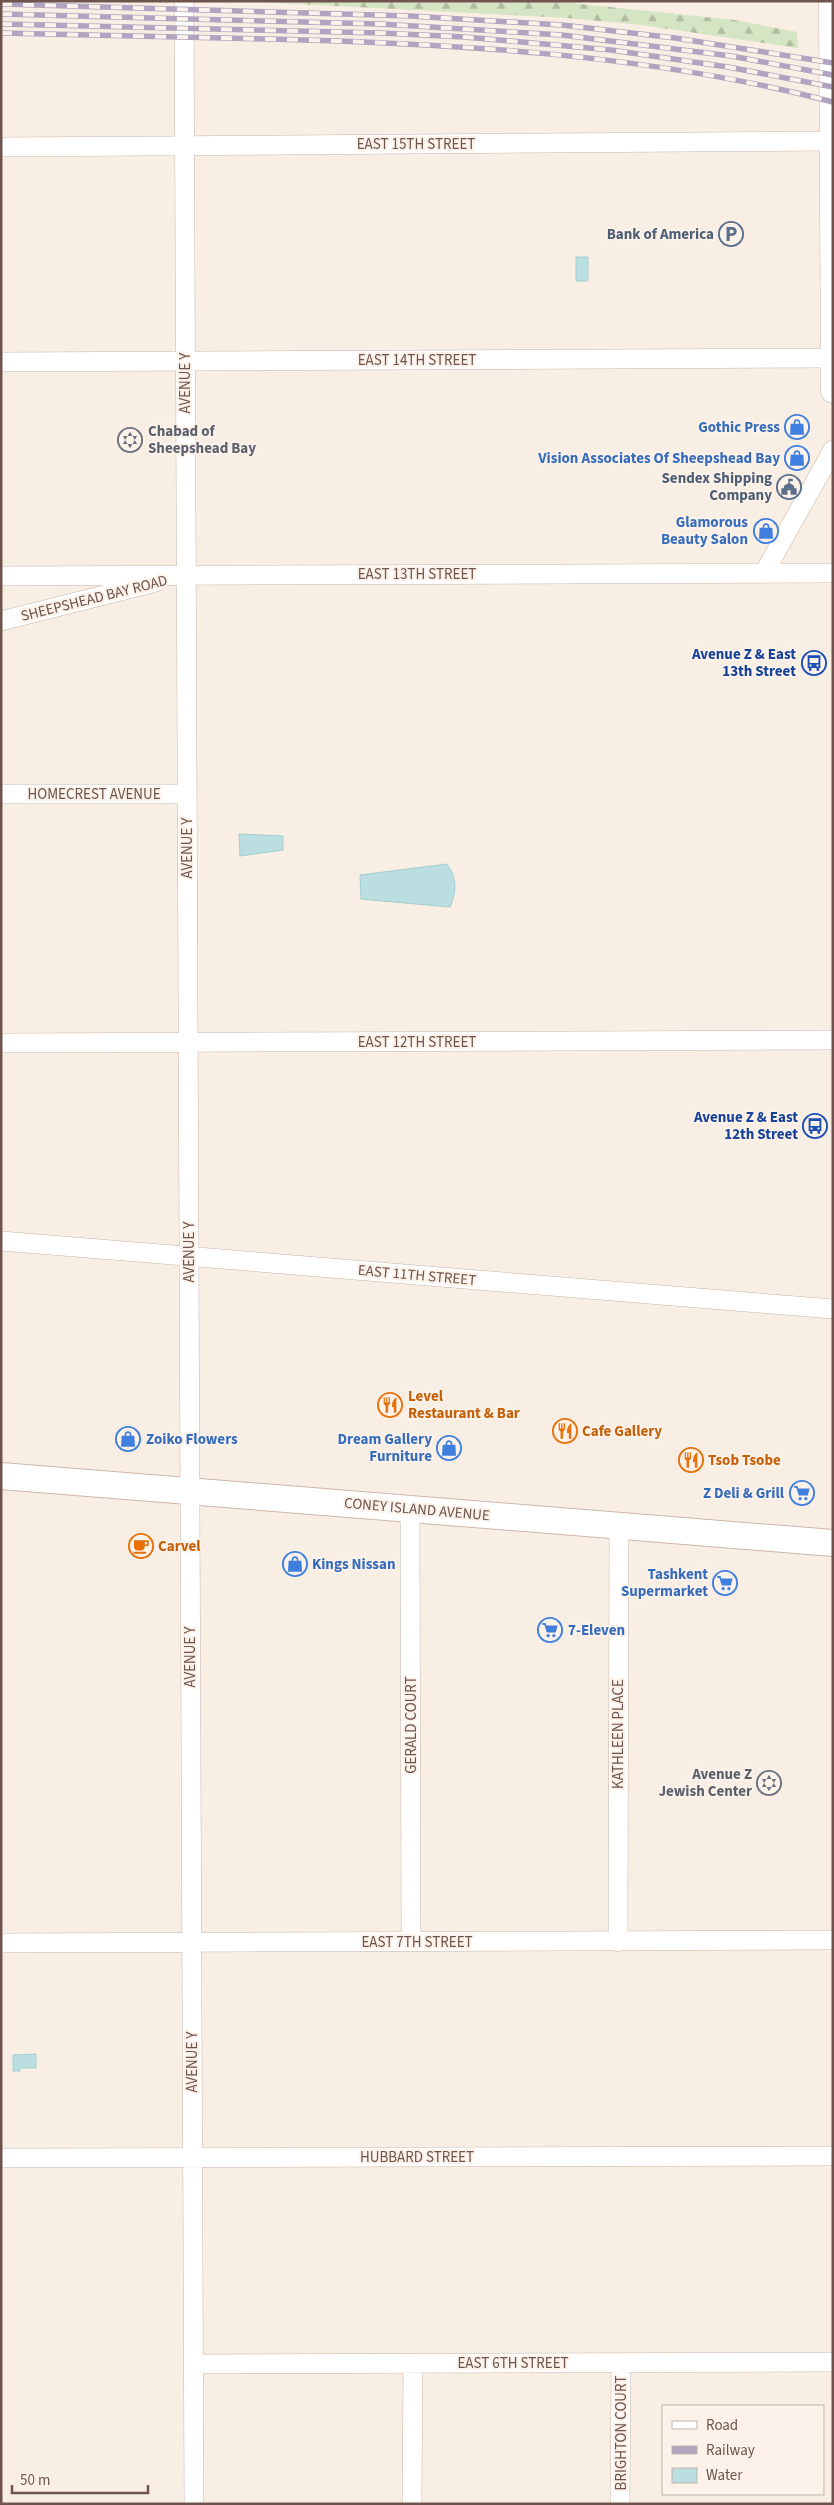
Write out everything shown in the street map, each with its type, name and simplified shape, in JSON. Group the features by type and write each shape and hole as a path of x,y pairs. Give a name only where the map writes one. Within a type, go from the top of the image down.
{"main road":[{"name":"CONEY ISLAND AVENUE","path":"1,1476 833,1543"}],"street":[{"name":"AVENUE Y","path":"184,1 194,2504"},
{"path":"831,1 833,391"},
{"name":"EAST 15TH STREET","path":"1,147 832,141"},
{"name":"EAST 14TH STREET","path":"1,362 833,358"},
{"path":"764,573 833,450"},
{"name":"EAST 13TH STREET","path":"1,576 833,573"},
{"name":"SHEEPSHEAD BAY ROAD","path":"2,619 186,574"},
{"name":"HOMECREST AVENUE","path":"1,794 187,794"},
{"name":"EAST 12TH STREET","path":"1,1043 833,1040"},
{"name":"EAST 11TH STREET","path":"1,1241 833,1309"},
{"name":"GERALD COURT","path":"410,1508 412,1942"},
{"name":"KATHLEEN PLACE","path":"618,1942 619,1525"},
{"name":"EAST 7TH STREET","path":"1,1943 833,1940"},
{"name":"HUBBARD STREET","path":"1,2158 833,2156"},
{"name":"EAST 6TH STREET","path":"194,2364 833,2362"},
{"name":"BRIGHTON COURT","path":"620,2504 621,2363"},
{"path":"412,2504 413,2364"}],"green space":[{"path":"239,1 488,3 552,1 735,20 797,32 798,48 641,25 567,18"}],"water":[{"path":"576,257 588,257 588,281 576,281"},
{"path":"239,834 283,836 283,850 240,856"},
{"path":"447,864 453,874 455,885 450,907 361,899 360,875"},
{"path":"36,2054 36,2068 20,2068 20,2071 13,2071 13,2055"}],"railway":[{"path":"1,4 410,16 562,25 675,38 833,63"},
{"path":"1,14 380,24 562,35 731,56 833,75"},
{"path":"1,24 380,33 465,37 611,50 728,67 833,87"},
{"path":"1,33 341,41 483,48 624,62 764,86 833,102"}],"place":[{"name":"Bank of America","path":"731,234"},
{"name":"Gothic Press","path":"797,427"},
{"name":"Chabad of Sheepshead Bay","path":"130,440"},
{"name":"Vision Associates Of Sheepshead Bay","path":"797,458"},
{"name":"Sendex Shipping Company","path":"789,487"},
{"name":"Glamorous Beauty Salon","path":"766,531"},
{"name":"Avenue Z & East 13th Street","path":"814,663"},
{"name":"Avenue Z & East 12th Street","path":"815,1126"},
{"name":"Level Restaurant & Bar","path":"390,1405"},
{"name":"Cafe Gallery","path":"565,1431"},
{"name":"Zoiko Flowers","path":"128,1439"},
{"name":"Dream Gallery Furniture","path":"449,1448"},
{"name":"Tsob Tsobe","path":"691,1460"},
{"name":"Z Deli & Grill","path":"802,1493"},
{"name":"Carvel","path":"141,1546"},
{"name":"Kings Nissan","path":"295,1564"},
{"name":"Tashkent Supermarket","path":"725,1583"},
{"name":"7-Eleven","path":"550,1630"},
{"name":"Avenue Z Jewish Center","path":"769,1783"}]}
